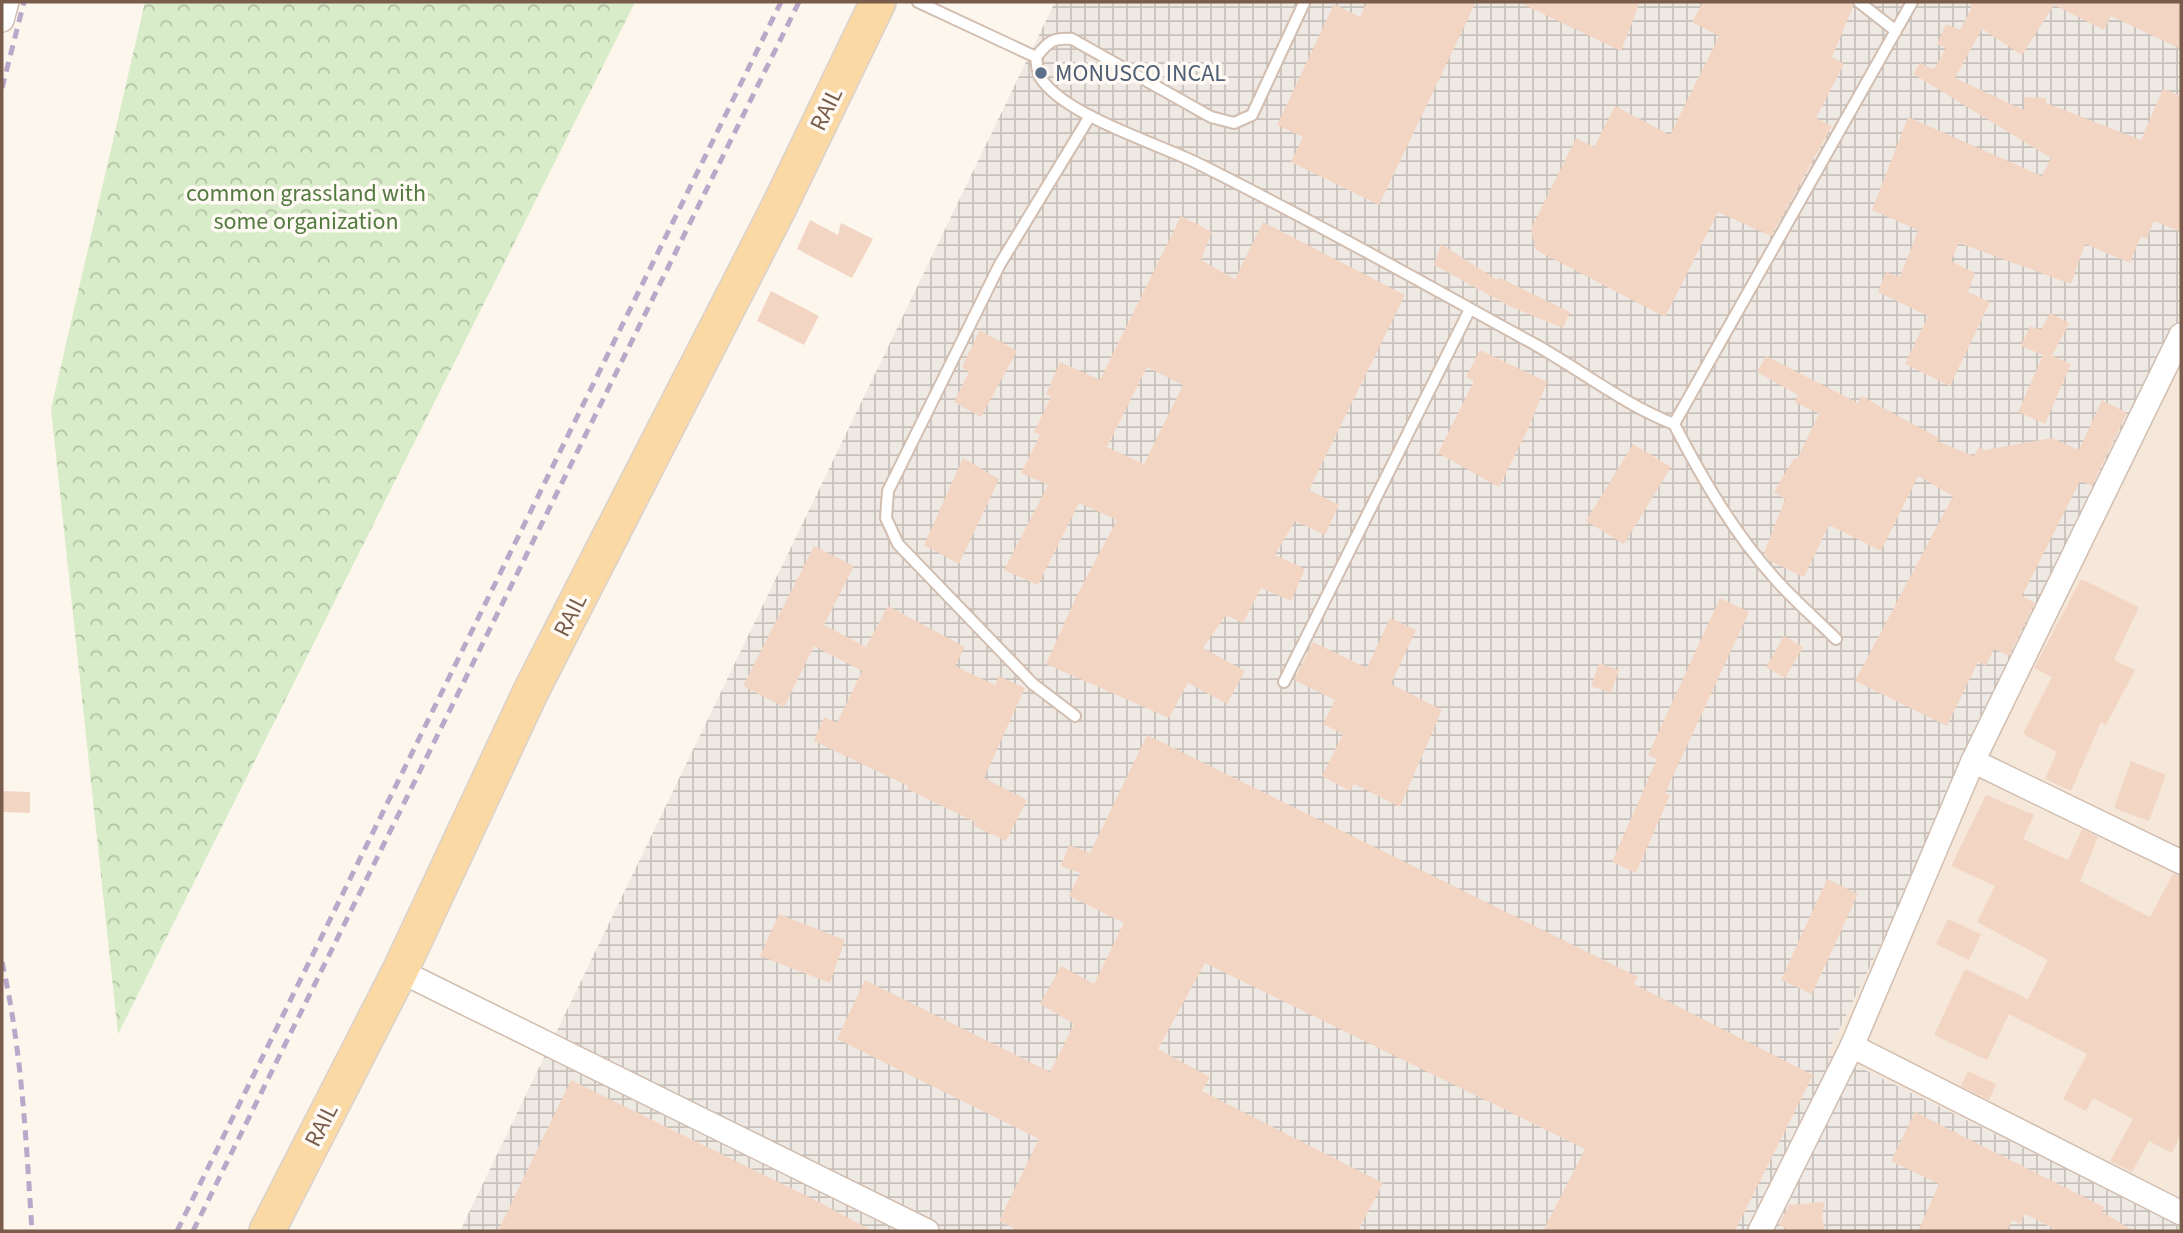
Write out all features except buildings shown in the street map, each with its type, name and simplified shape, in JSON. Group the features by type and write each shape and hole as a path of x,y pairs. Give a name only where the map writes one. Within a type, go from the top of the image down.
{"main road":[{"name":"RAIL","path":"267,1231 400,971 531,691 778,209 878,2"}],"street":[{"path":"2,20 7,2"},
{"path":"1760,1231 1852,1046 1973,761 2181,335"},
{"path":"1973,761 2181,862"},
{"path":"400,971 927,1231"},
{"path":"1852,1046 2181,1213"}],"lane":[{"path":"918,2 1036,57"},
{"path":"1859,2 1896,31"},
{"path":"1674,424 1912,2"},
{"path":"1036,57 1056,37 1072,39 1211,117 1234,123 1252,115 1304,3"},
{"path":"1036,57 1038,75 1049,88 1090,116 1195,162 1304,217 1537,346 1653,416 1674,424 1705,484 1744,540 1778,582 1836,639"},
{"path":"1075,716 1033,684 898,544 886,518 888,491 1000,264 1090,116"},
{"path":"1283,682 1470,309"}],"shaded area":[{"path":"1055,2 2181,2 2181,332 1828,1052 2181,1225 2181,1231 460,1231"},
{"path":"2181,332 2181,1225 1828,1052"}],"green space":[{"name":"common grassland with some organization","path":"145,2 635,2 118,1034 51,409"}],"railway":[{"path":"2,88 24,2"},
{"path":"177,1231 781,2"},
{"path":"193,1231 799,2"},
{"path":"2,962 19,1062 32,1231"}],"place":[{"name":"MONUSCO INCAL","path":"1041,73"}]}
